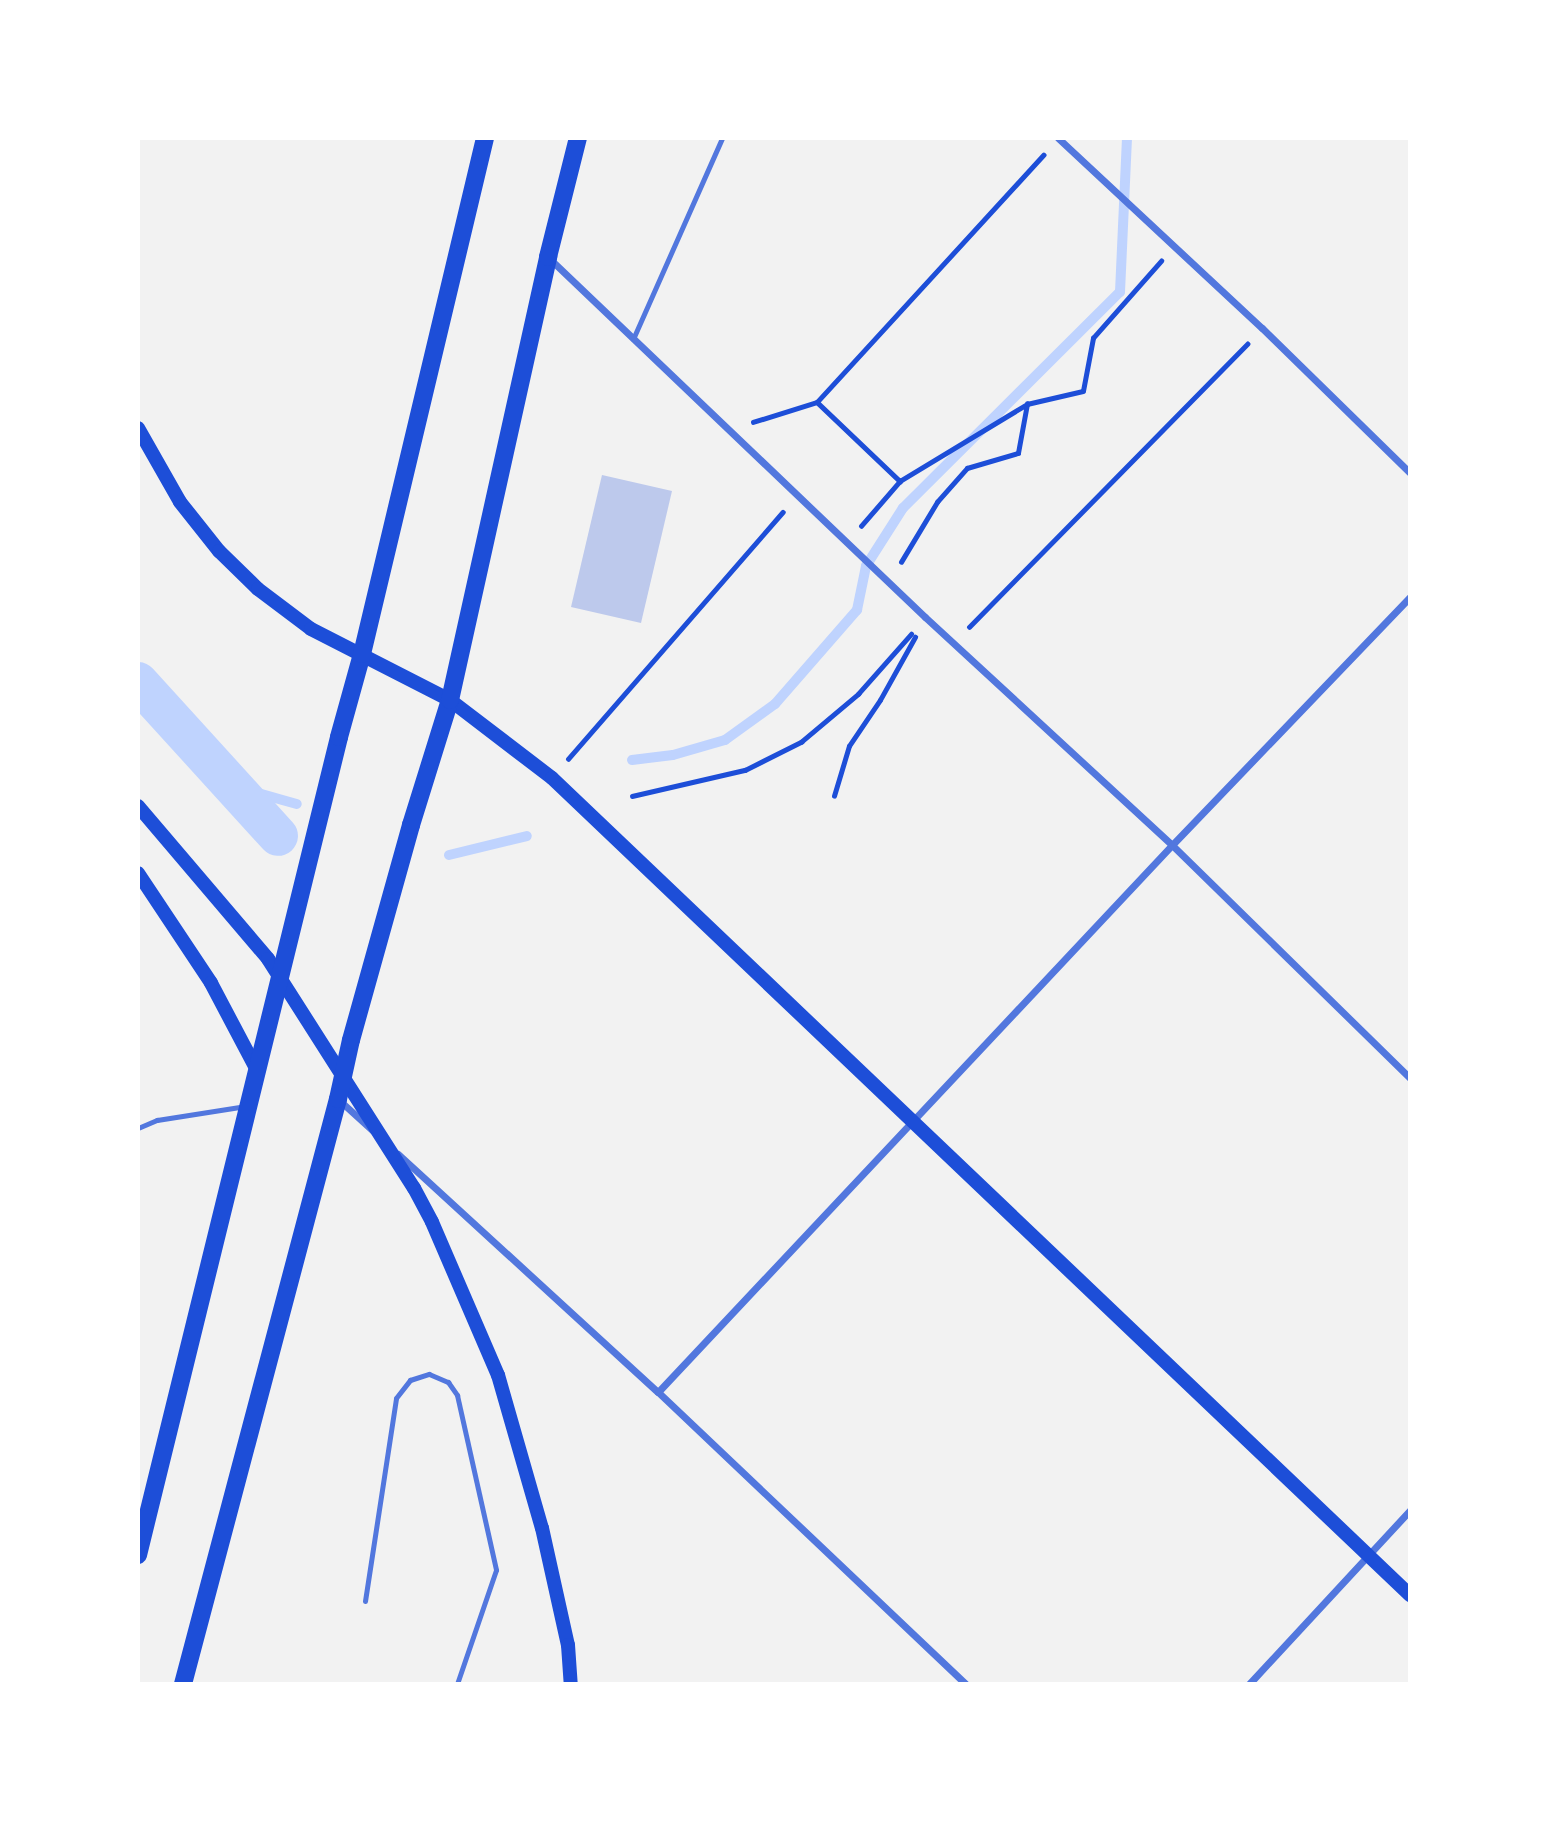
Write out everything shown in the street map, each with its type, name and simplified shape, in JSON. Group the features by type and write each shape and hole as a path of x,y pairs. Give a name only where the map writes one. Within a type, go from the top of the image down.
{"main road":[{"path":"138,1555 362,654 485,138"},
{"path":"183,1684 338,1099 351,1040 411,825 450,700 548,257 578,138"},
{"path":"138,428 180,502 219,551 258,589 311,629 450,700 552,778 1410,1595"},
{"path":"138,806 268,959 414,1188 432,1222 498,1375 542,1528 568,1645 571,1684"},
{"path":"138,873 211,983 258,1072"}],"street":[{"path":"1058,138 1262,328 1410,473"},
{"path":"548,257 925,617 1172,845 1410,1078"},
{"path":"658,1392 1172,845 1410,597"},
{"path":"338,1099 658,1392 966,1684"},
{"path":"1249,1684 1410,1510"}],"lane":[{"path":"633,339 722,138"},
{"path":"138,1128 157,1120 249,1106"},
{"path":"365,1601 396,1398 410,1380 429,1374 448,1382 457,1395 496,1570 457,1684"}],"path":[{"path":"729,430 817,402 1048,148"},
{"path":"847,542 900,481 1027,404 1083,391 1093,338 1174,246"},
{"path":"953,643 1262,328"},
{"path":"817,402 900,481"},
{"path":"889,580 937,502 967,468 1018,453 1027,404"},
{"path":"552,778 797,495"},
{"path":"632,796 745,770 801,742 858,694 925,617"},
{"path":"834,796 849,746 880,700 925,617"}],"building":[{"path":"602,475 672,491 641,623 571,607"}],"waterway":[{"path":"632,760 673,755 725,740 775,704 857,610 866,566 903,508 1120,292 1127,138"},
{"path":"138,682 278,836"},
{"path":"236,787 297,804"},
{"path":"449,855 527,836"}]}
